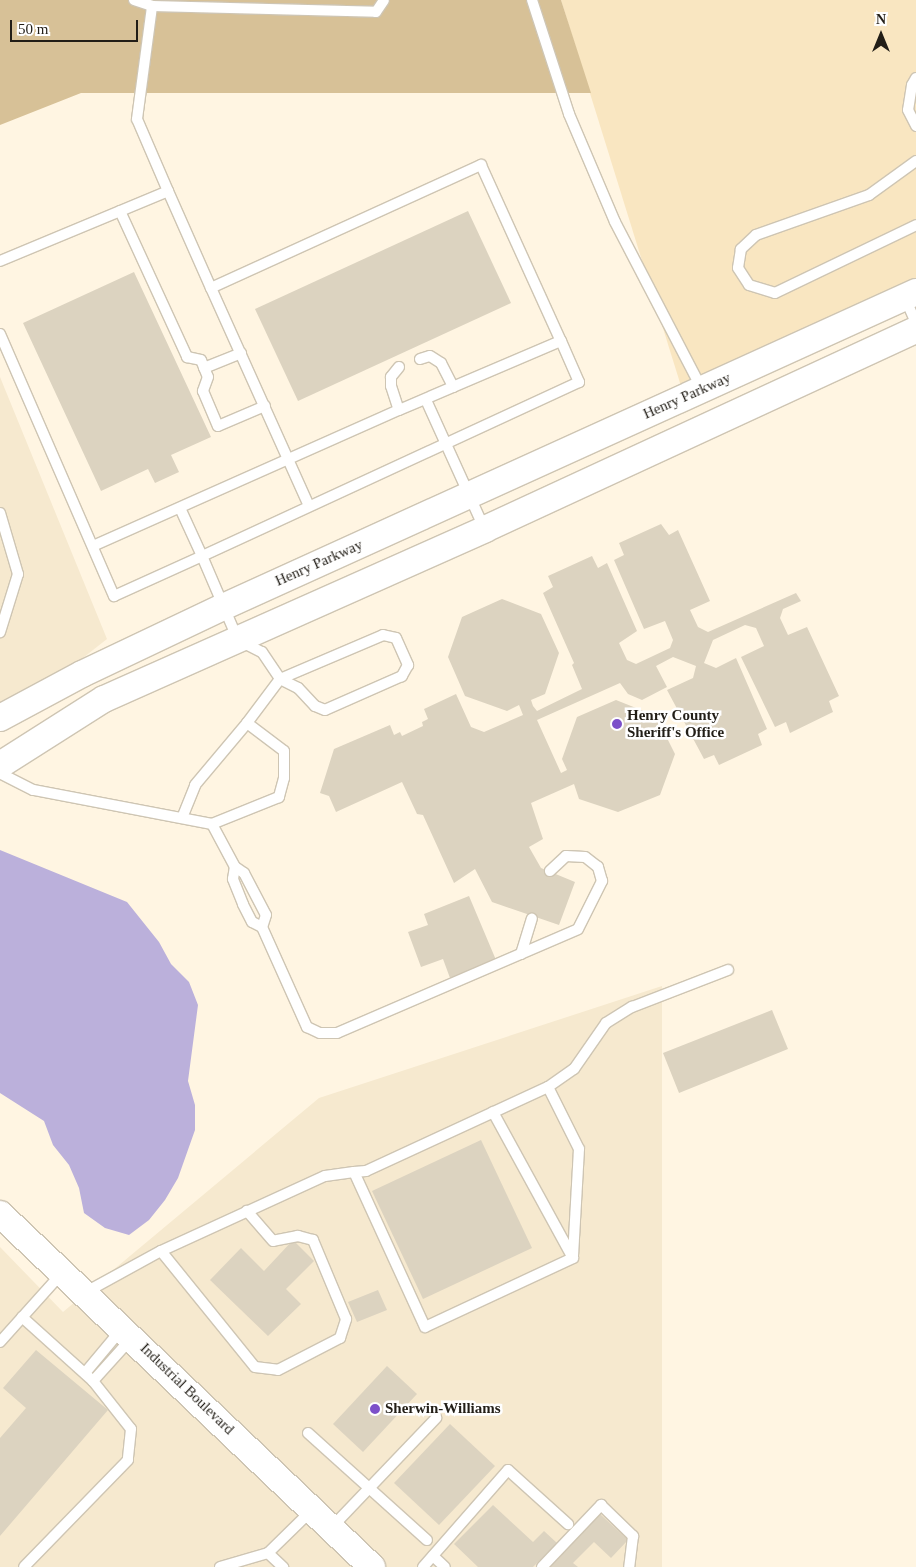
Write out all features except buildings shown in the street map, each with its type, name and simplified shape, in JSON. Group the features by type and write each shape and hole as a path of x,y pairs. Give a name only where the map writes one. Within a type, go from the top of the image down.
{"street":[{"name":"Henry Parkway","path":"0,718 82,674 223,607 910,295"},
{"path":"0,766 104,699 485,529 916,330"},
{"name":"Industrial Boulevard","path":"0,1214 86,1292 372,1567"}],"lane":[{"path":"134,0 152,6 291,5 376,12 384,0"},
{"path":"532,0 569,114 615,222 702,389"},
{"path":"152,6 138,119 168,191 290,459 309,506"},
{"path":"916,78 912,85 908,110 916,126"},
{"path":"916,161 869,195 756,234 741,249 738,268 749,284 775,293 916,225"},
{"path":"0,334 114,596 579,382 481,165 211,288"},
{"path":"0,261 168,191"},
{"path":"120,211 187,357 201,360 208,377 203,391 218,426 266,406"},
{"name":"Henry Parkway","path":"910,295 916,323"},
{"path":"93,546 561,340"},
{"path":"204,368 241,353"},
{"path":"420,359 430,356 441,363 453,388"},
{"path":"399,367 391,377 391,386 399,410"},
{"path":"426,400 444,444 485,529"},
{"path":"180,508 238,640 262,652 280,679 298,688 315,706 325,710 402,676 408,665 396,638 383,635 280,679 247,723 195,786 182,818"},
{"path":"0,513 18,574 0,632"},
{"path":"0,773 33,790 212,824 279,797 284,778 284,751 247,723"},
{"path":"212,824 235,867 244,873 266,915 262,927"},
{"path":"235,867 233,879 252,922 262,927 306,1027 320,1033 337,1033 578,929 602,881 598,867 586,857 566,856 550,870"},
{"path":"521,954 532,919"},
{"path":"86,1292 161,1251 325,1176 366,1171 548,1086 574,1069 606,1023 632,1007 728,970"},
{"path":"548,1086 579,1149 573,1258"},
{"path":"493,1112 573,1258"},
{"path":"354,1172 424,1326 573,1258"},
{"path":"161,1251 255,1367 278,1370 340,1338 346,1319 313,1240 298,1236 273,1241 247,1212"},
{"path":"0,1342 63,1271"},
{"path":"22,1317 93,1381 131,1429 128,1460 24,1567"},
{"path":"85,1373 127,1332"},
{"path":"93,1381 127,1332"},
{"path":"331,1528 436,1418"},
{"path":"308,1433 427,1540"},
{"path":"423,1567 508,1470 568,1524"},
{"path":"542,1567 601,1506 633,1536 629,1567"},
{"path":"220,1567 268,1554 312,1510"},
{"path":"268,1554 283,1567"},
{"path":"433,1556 445,1567"}],"shaded area":[{"path":"0,0 561,0 591,93 81,93 0,125"},
{"path":"561,0 916,0 916,297 685,399"},
{"path":"0,377 107,639 0,723"},
{"path":"0,850 127,902 159,942 171,964 189,982 198,1005 188,1081 195,1105 195,1130 178,1178 165,1200 149,1220 129,1235 105,1228 84,1213 79,1188 69,1165 53,1145 44,1121 0,1093"},
{"path":"662,986 662,1567 0,1567 0,1247 63,1312 319,1098"}],"place":[{"name":"Henry County Sheriff's Office","path":"617,724"},
{"name":"Sherwin-Williams","path":"375,1409"}]}
